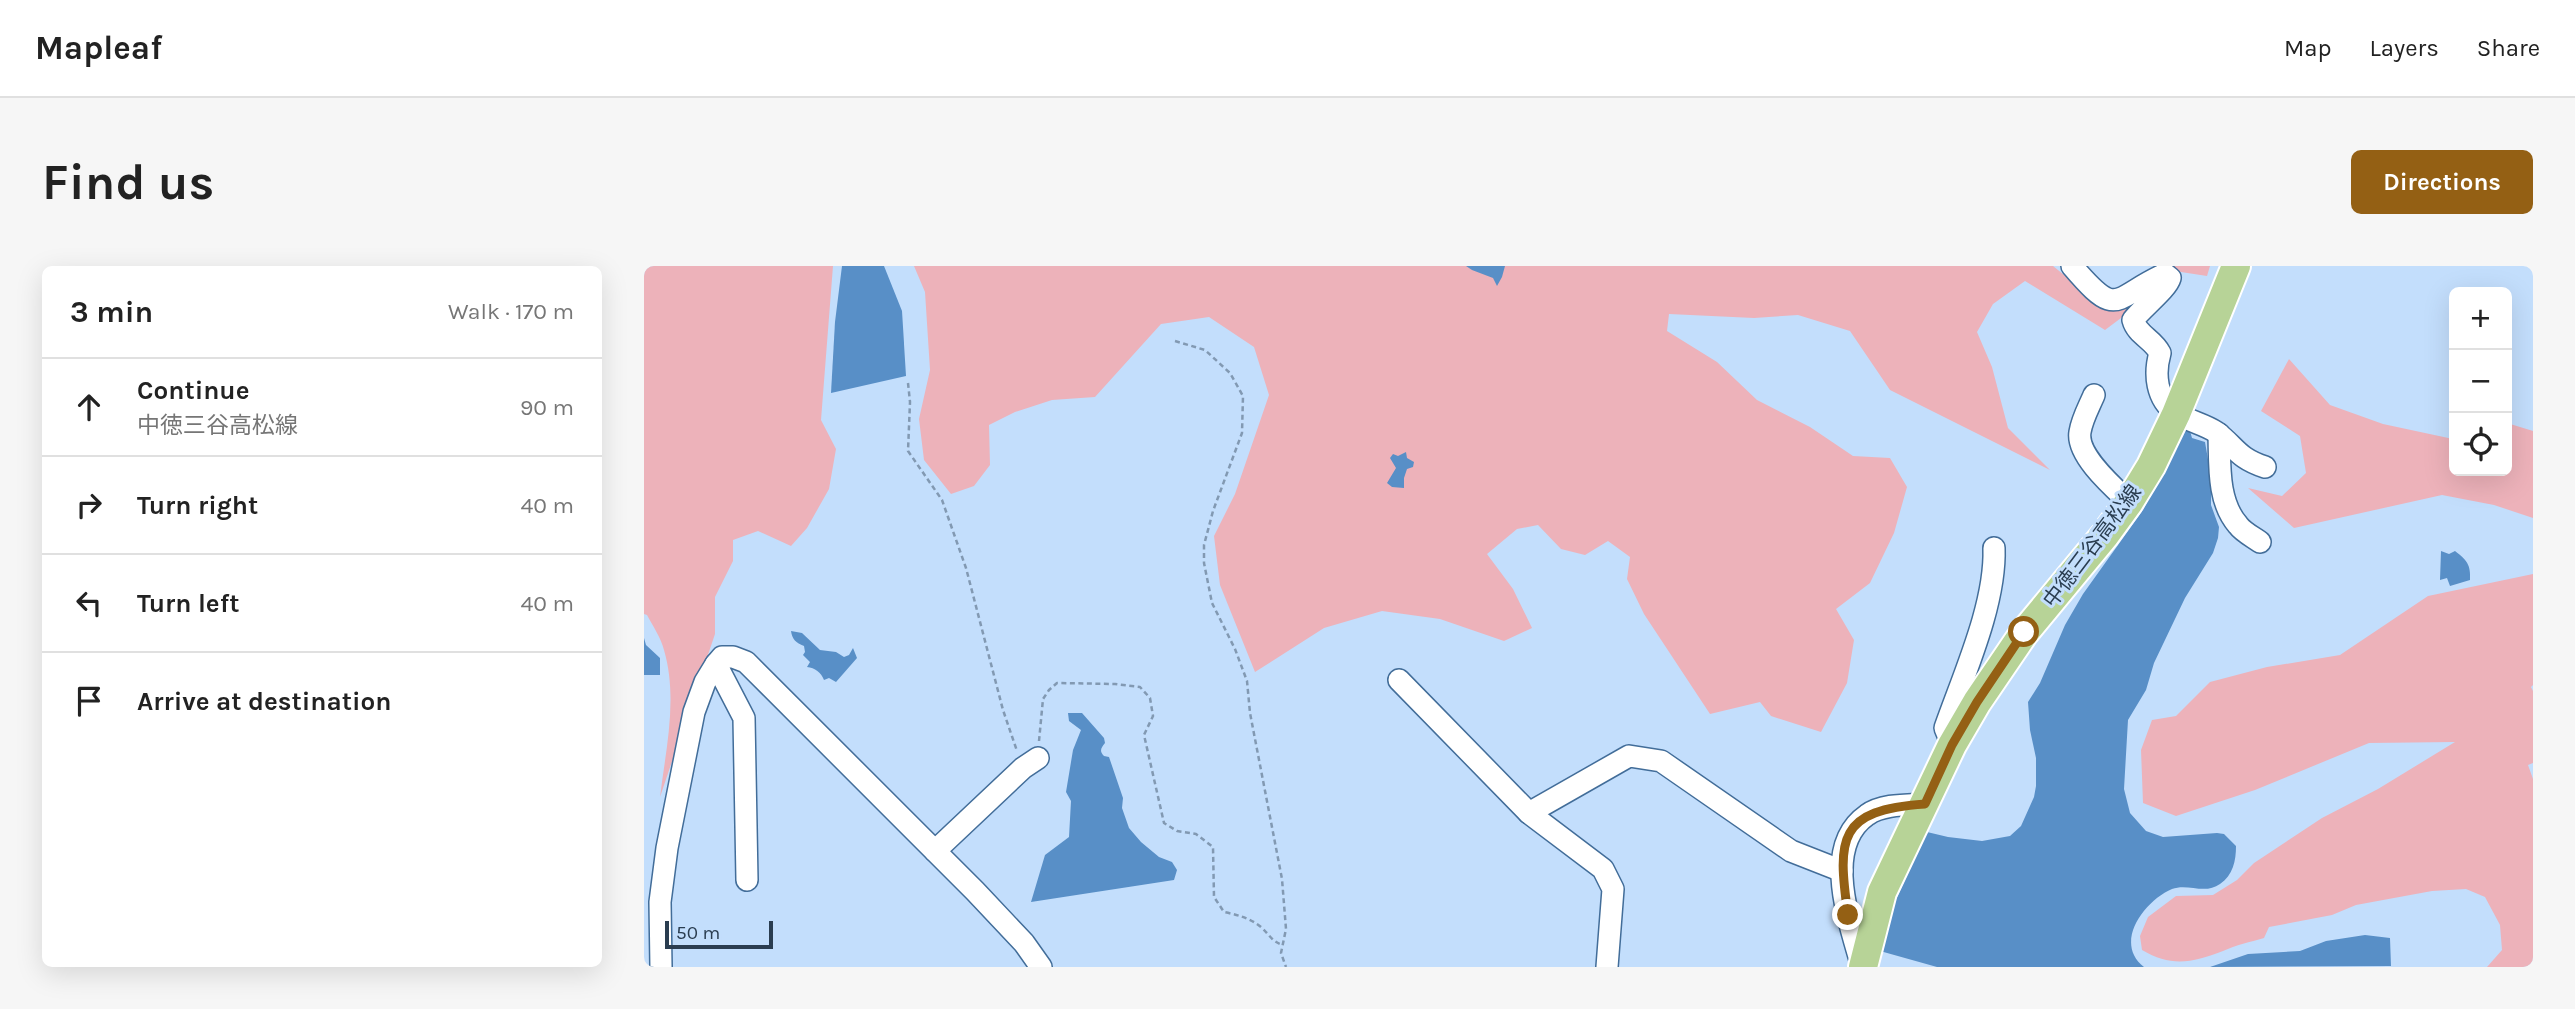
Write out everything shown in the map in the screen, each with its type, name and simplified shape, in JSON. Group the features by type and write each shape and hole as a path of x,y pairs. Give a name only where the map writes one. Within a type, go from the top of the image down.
{"main road":[{"name":"中徳三谷高松線","path":"1862,967 1882,892 1952,745 2024,632 2129,502 2151,466 2176,414 2235,266"}],"street":[{"path":"2072,266 2095,293 2106,299 2128,297 2165,274 2170,278 2163,290 2145,305 2133,320 2135,329 2155,344 2160,353 2155,371 2166,403 2176,414 2203,424 2219,435 2236,453 2265,467"},
{"path":"2094,396 2079,434 2082,450 2106,480 2129,502"},
{"path":"2219,435 2221,480 2228,510 2239,527 2260,542"},
{"path":"1952,745 1945,728 1985,611 1995,570 1994,548"},
{"path":"661,967 660,902 669,836 694,712 705,682 716,664 722,657 733,657 746,662 935,851 1024,943 1041,967"},
{"path":"716,664 744,718 747,880"},
{"path":"1399,680 1529,813 1603,869 1613,889 1606,967"},
{"path":"1529,813 1629,756 1661,761 1791,851 1842,871"},
{"path":"935,851 1030,763"},
{"path":"1862,967 1848,915 1842,852 1853,828 1869,814 1894,806 1925,804"}],"path":[{"path":"1175,341 1205,350 1230,373 1243,397 1242,433 1203,545 1204,563 1212,603 1235,649 1247,681 1250,713 1282,879 1286,929 1281,953 1286,967"},
{"path":"908,383 908,451 942,500 967,568 1003,710 1030,763"},
{"path":"1030,763 1043,699 1057,683 1140,687 1150,698 1152,707 1153,716 1144,735 1164,823 1177,831 1196,834 1213,847 1214,897 1224,912 1243,916 1262,928 1275,942 1284,945"}],"shaded area":[{"path":"644,266 833,266 821,420 836,449 829,489 807,528 791,546 758,531 733,540 733,561 715,597 715,634 660,797 670,723 670,686 663,646 644,614"},
{"path":"914,266 2053,266 2105,308 2133,309 2105,330 2025,281 1993,304 1977,332 1992,367 2008,428 2050,470 1890,390 1850,331 1798,315 1754,318 1669,314 1667,331 1717,362 1757,400 1810,427 1853,456 1890,458 1907,487 1894,533 1870,583 1836,609 1854,640 1847,683 1821,732 1771,716 1760,702 1710,714 1644,614 1627,579 1630,557 1608,541 1585,555 1561,549 1538,525 1517,529 1487,554 1513,589 1532,628 1504,641 1440,619 1382,611 1324,628 1255,672 1220,585 1214,536 1235,494 1269,395 1254,347 1209,317 1161,324 1095,397 1052,400 1015,412 989,425 990,465 974,486 951,494 924,460 919,419 930,370 925,292"},
{"path":"2166,266 2210,266 2207,276 2181,272"},
{"path":"2289,359 2330,405 2383,424 2449,438 2449,476 2512,476 2512,425 2533,431 2533,518 2494,505 2442,495 2294,528 2248,488 2282,496 2306,473 2300,436 2261,411"},
{"path":"2533,574 2533,763 2528,765 2533,779 2533,967 2487,967 2502,950 2500,925 2485,897 2466,889 2432,891 2356,905 2332,915 2269,927 2264,938 2191,960 2172,961 2142,950 2140,936 2148,917 2176,896 2213,895 2237,880 2254,863 2322,818 2378,789 2455,742 2369,743 2255,790 2176,816 2143,803 2141,750 2152,720 2176,716 2210,682 2267,667 2340,655 2428,596"}],"water":[{"path":"842,266 884,266 902,311 906,376 831,393 835,322"},
{"path":"1466,266 1505,266 1497,286 1493,278"},
{"path":"2184,428 2190,431 2192,438 2205,442 2211,477 2211,505 2219,527 2218,538 2213,553 2185,598 2154,663 2146,690 2128,720 2124,789 2130,813 2146,831 2163,837 2224,834 2236,846 2231,872 2214,887 2172,889 2151,903 2136,923 2132,935 2131,946 2135,957 2144,967 1937,967 1880,951 1893,906 1927,832 1982,841 2010,836 2021,826 2036,786 2036,758 2028,702 2040,683 2065,625 2083,594 2143,510"},
{"path":"1406,452 1407,458 1414,462 1413,467 1407,469 1404,488 1392,487 1387,483 1396,468 1390,458 1393,454 1398,456"},
{"path":"2441,551 2449,554 2455,551 2463,557 2470,570 2470,580 2450,586 2447,578 2440,580"},
{"path":"791,631 802,633 820,650 836,652 844,657 849,655 853,648 857,658 836,682 829,678 824,680 817,671 807,667 810,662 803,655 804,646 795,640"},
{"path":"644,638 646,645 660,658 660,675 644,675"},
{"path":"1068,713 1082,713 1104,738 1101,753 1109,757 1123,798 1122,808 1129,828 1159,857 1172,862 1177,870 1174,880 1031,902 1045,855 1069,837 1071,801 1066,792 1073,750 1081,730 1069,721"},
{"path":"2365,935 2390,938 2391,966 2210,967 2248,954 2300,951 2326,941"}],"route":[{"path":"1848,915 1842,852 1853,828 1869,814 1894,806 1925,804 1952,745 2024,632"}]}
